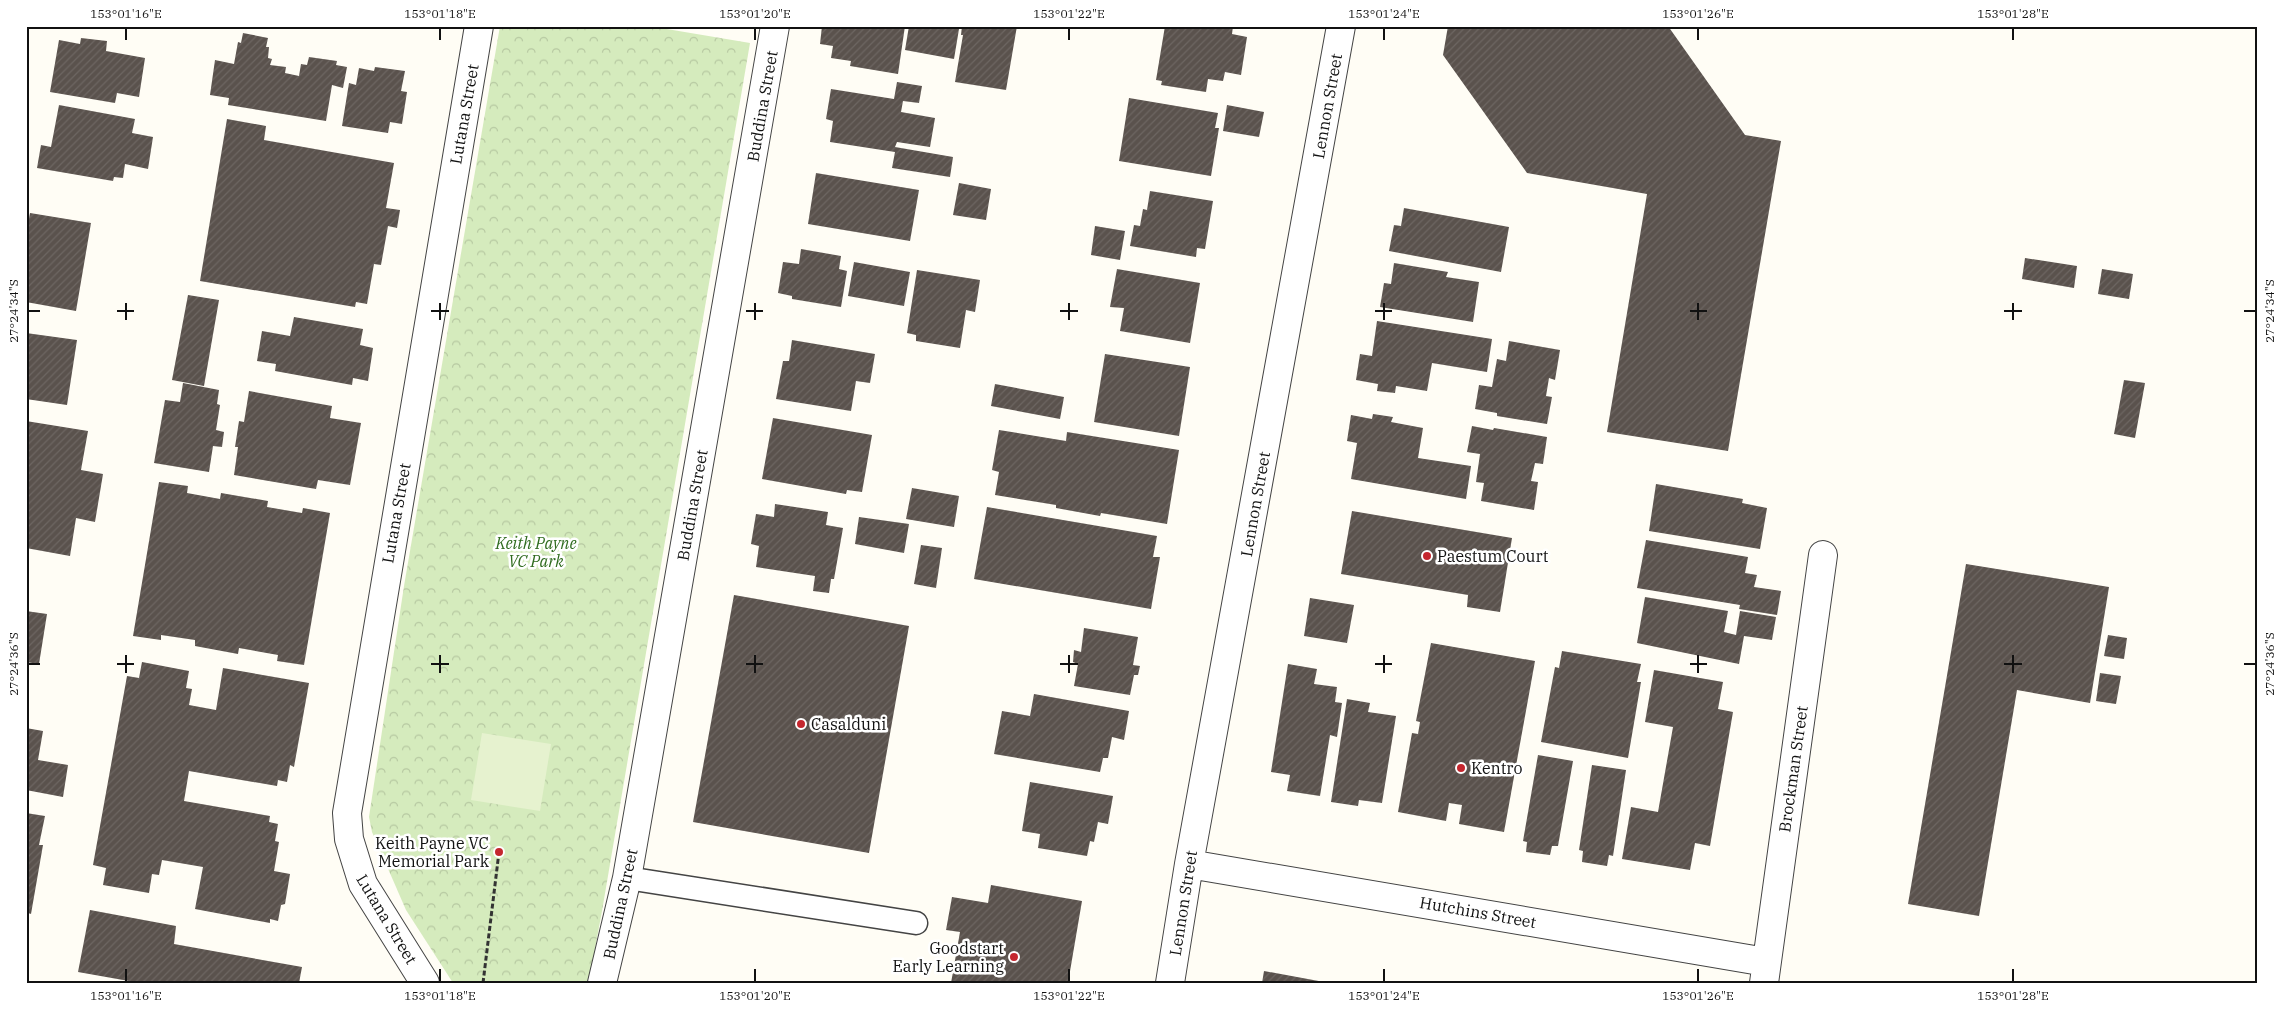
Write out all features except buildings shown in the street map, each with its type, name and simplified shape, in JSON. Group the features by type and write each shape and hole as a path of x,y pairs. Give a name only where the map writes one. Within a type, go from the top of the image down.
{"street":[{"name":"Lutana Street","path":"425,983 363,884 349,840 347,813 479,26"},
{"name":"Buddina Street","path":"602,983 627,878 776,26"},
{"name":"Lennon Street","path":"1170,983 1189,864 1340,26"},
{"name":"Brockman Street","path":"1765,972 1824,555"},
{"name":"Hutchins Street","path":"1189,864 1765,972"}],"lane":[{"path":"627,878 916,923"}],"path":[{"path":"483,983 499,852"}],"green space":[{"name":"Keith Payne VC Park","path":"500,26 649,26 750,43 602,911 587,983 453,983 406,910 372,832 369,817 404,586"},
{"path":"482,733 551,744 540,811 471,800"}],"place":[{"name":"Paestum Court","path":"1427,556"},
{"name":"Casalduni","path":"801,724"},
{"name":"Kentro","path":"1461,768"},
{"name":"Keith Payne VC Memorial Park","path":"499,852"},
{"name":"Goodstart Early Learning","path":"1014,957"}]}
